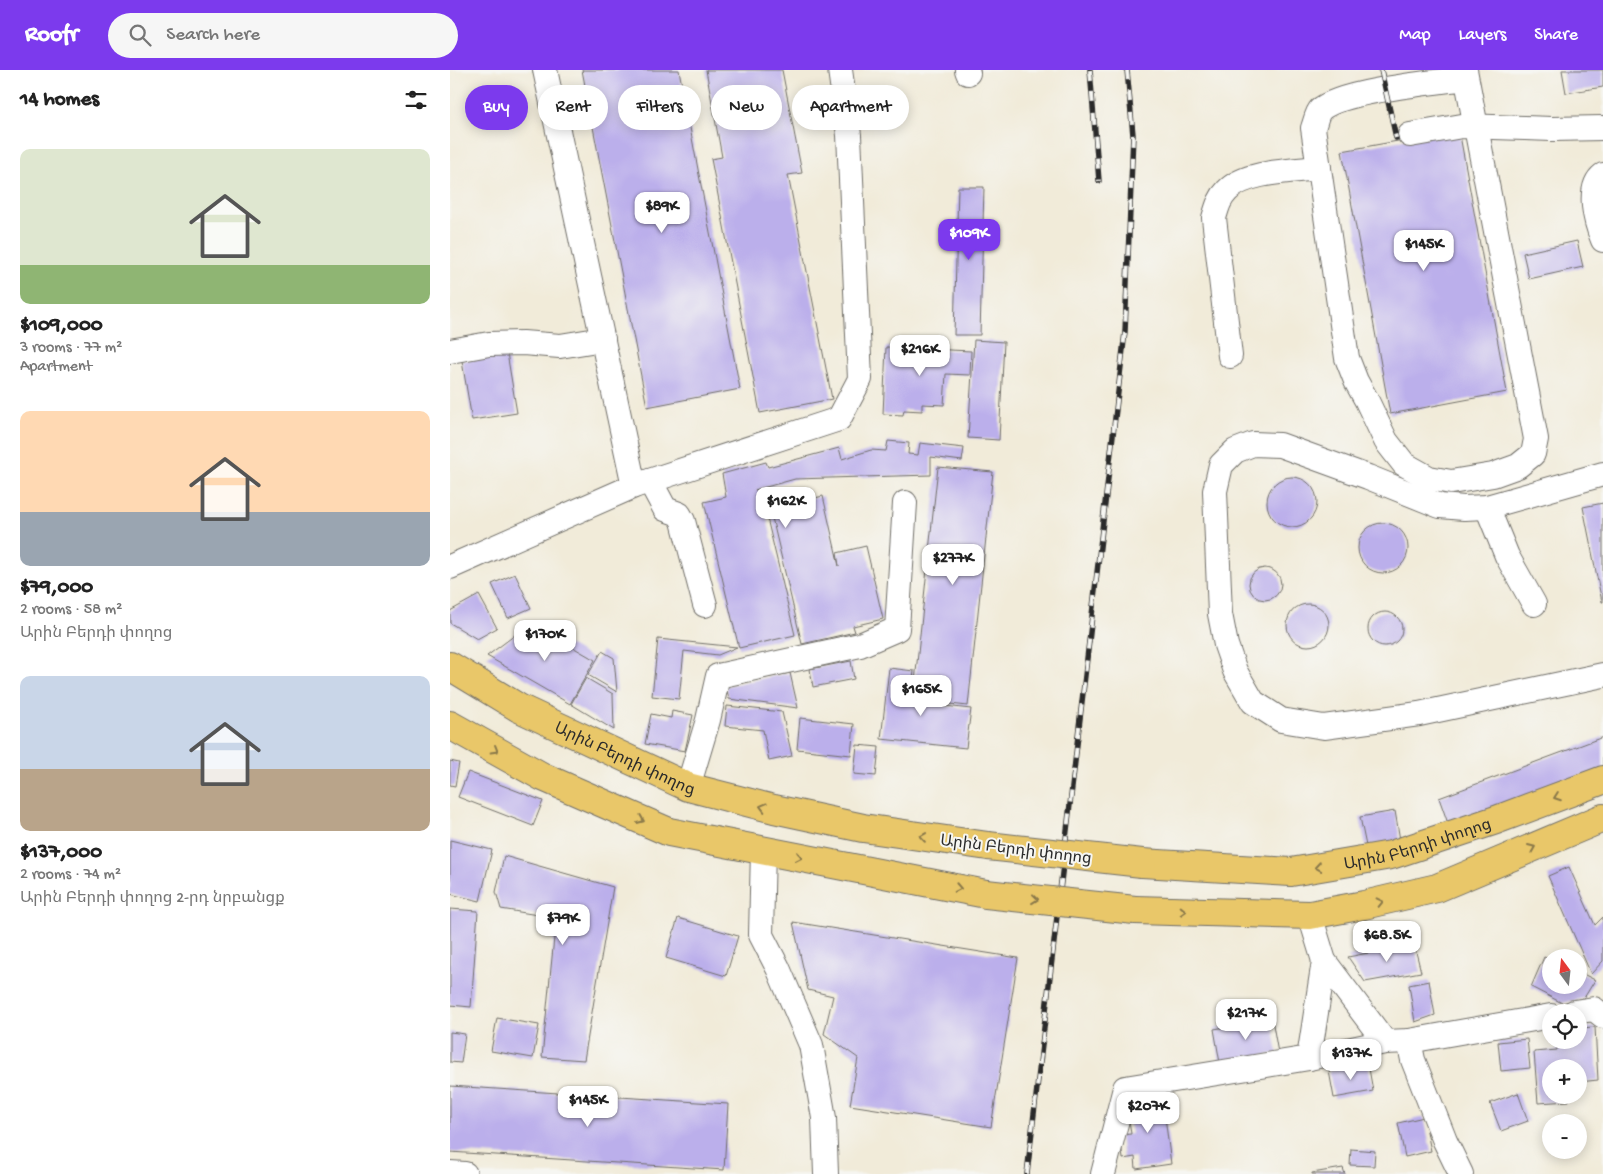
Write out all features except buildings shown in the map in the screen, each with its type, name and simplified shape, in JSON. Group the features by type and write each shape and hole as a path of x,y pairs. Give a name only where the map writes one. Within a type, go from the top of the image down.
{"main road":[{"name":"Արին Բերդի փողոց","path":"450,666 520,708 688,787 774,809 863,828 988,846 1142,863 1291,872 1391,856 1496,820 1603,780"},
{"path":"450,725 542,778 669,832 986,894 1134,910 1310,915 1364,906 1437,888 1603,818"}],"street":[{"path":"545,70 603,339 642,483 665,509 679,514 683,521 705,604"},
{"path":"450,566 642,483 838,419 860,379 849,135 840,70"},
{"path":"1466,74 1536,438 1533,454 1518,466 1493,475 1451,482 1428,478 1404,464 1386,441 1356,381 1347,358 1313,128 1319,110 1338,99 1466,74"},
{"path":"1410,135 1462,126 1552,129 1603,128"},
{"path":"1230,356 1214,218 1220,201 1228,190 1240,181 1272,173 1319,168"},
{"path":"1603,175 1599,178 1593,194 1598,227 1603,240"},
{"path":"450,352 489,344 523,343 560,346 603,339"},
{"path":"1603,474 1487,508 1440,506 1280,445 1253,444 1235,451 1221,465 1215,490 1220,614 1226,645 1235,670 1253,702 1281,720 1324,727 1419,714 1603,674"},
{"path":"688,787 708,720 718,676 860,646 896,629 905,503"},
{"path":"1487,508 1507,556 1534,604"},
{"path":"763,849 761,935 778,968 812,1045 824,1118 826,1174"},
{"path":"1310,915 1324,961 1385,1042"},
{"path":"1309,1058 1324,961"},
{"path":"1103,1174 1125,1088 1309,1058 1385,1042 1409,1041 1542,1018"},
{"path":"1409,1041 1412,1060 1444,1141 1461,1174"},
{"path":"450,1173 465,1174"}],"railway":[{"path":"1090,70 1099,181"},
{"path":"1027,1174 1125,332 1133,135 1127,70"},
{"path":"1381,70 1396,138"}]}
